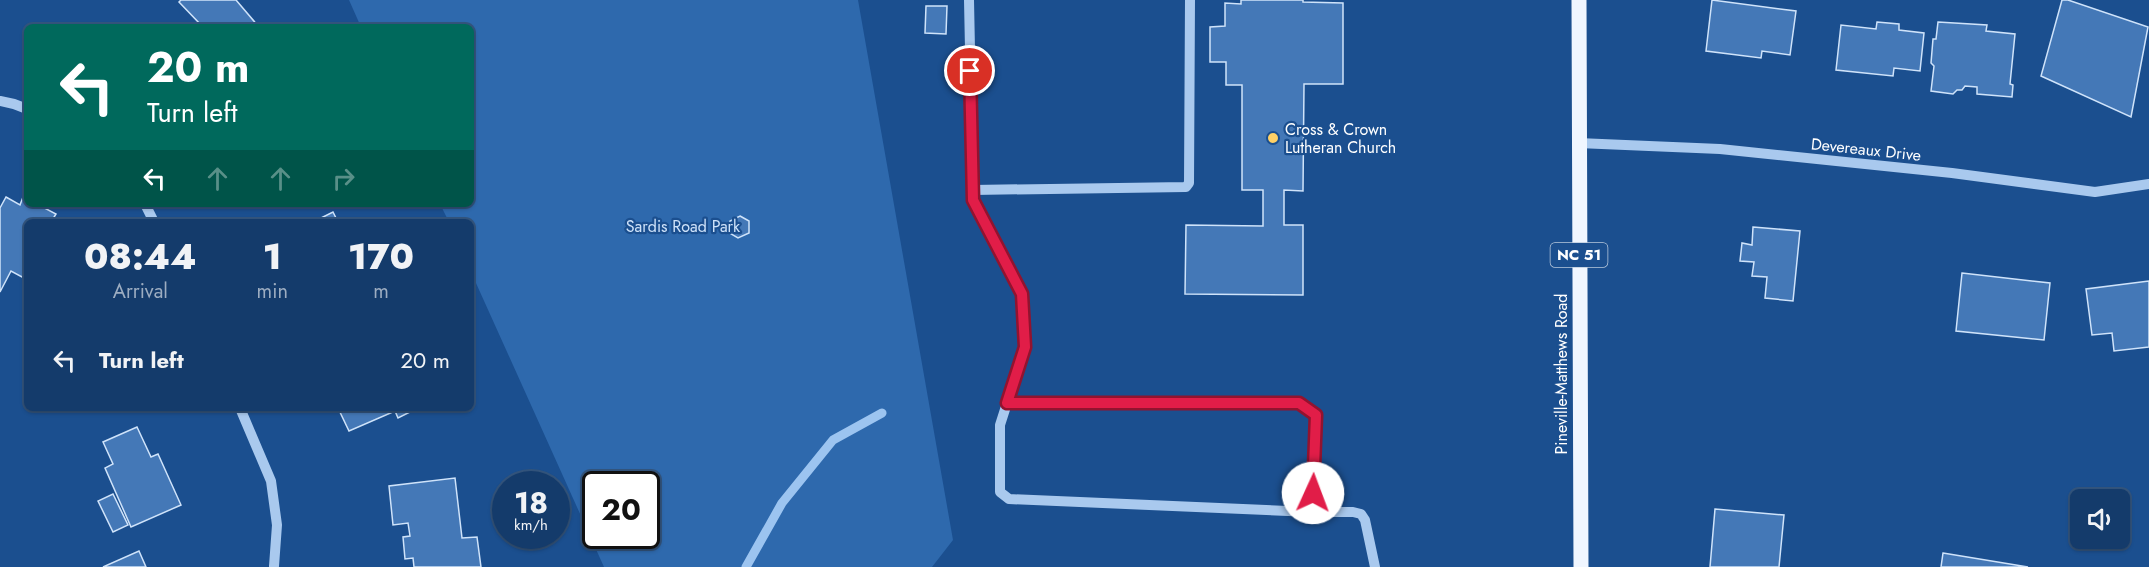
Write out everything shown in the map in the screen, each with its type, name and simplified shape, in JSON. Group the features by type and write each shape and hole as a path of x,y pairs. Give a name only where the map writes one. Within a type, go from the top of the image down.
{"main road":[{"name":"Pineville-Matthews Road","path":"1579,0 1581,567"}],"street":[{"path":"969,0 973,200 1022,294 1025,347 1000,425 1000,492 1009,499 1353,512 1361,514 1365,520 1375,567"},
{"path":"973,190 1186,186 1189,183 1190,0"},
{"path":"0,101 24,108"},
{"name":"Devereaux Drive","path":"1578,143 1720,149 1952,173 2095,192 2149,184"},
{"path":"1007,403 1299,403 1316,415 1312,512"},
{"path":"241,411 272,489 277,525 273,566"}],"green space":[{"name":"Sardis Road Park","path":"349,0 858,0 953,540 932,567 604,567 596,549 660,549 660,471 582,471 582,518 570,492 570,471 561,471 474,279 474,219 448,219 442,207 474,207 474,24 360,24"}],"building":[{"path":"181,0 236,0 256,24 200,24 179,2"},
{"name":"Cross & Crown Lutheran Church","path":"1241,0 1303,0 1303,2 1343,3 1343,84 1304,84 1303,191 1284,190 1284,225 1303,225 1303,295 1185,294 1186,225 1263,226 1263,190 1242,190 1242,85 1226,85 1226,62 1210,62 1210,27 1225,26 1225,3 1241,4"},
{"path":"1712,0 1796,11 1790,55 1762,51 1761,58 1706,51"},
{"path":"2062,0 2148,27 2131,117 2041,76"},
{"path":"926,6 947,6 946,34 925,33"},
{"path":"1877,22 1899,24 1899,30 1924,33 1920,71 1894,68 1893,76 1836,70 1841,25 1876,29"},
{"path":"1938,22 1987,25 1986,31 2015,34 2010,84 2013,85 2012,97 1977,94 1977,87 1965,86 1953,94 1931,91 1934,66 1931,63 1933,39 1936,39"},
{"path":"6,197 20,205 23,197 24,207 43,207 56,214 53,219 24,219 24,273 22,277 11,271 0,292 0,208"},
{"path":"333,212 336,219 319,219"},
{"path":"740,216 749,221 749,233 738,238 726,231 730,221"},
{"path":"1753,227 1800,231 1793,301 1765,298 1767,277 1752,276 1754,262 1740,261 1742,243 1752,245"},
{"path":"1962,273 2050,283 2044,340 1956,331"},
{"path":"2149,281 2149,347 2114,351 2112,333 2092,335 2086,289"},
{"path":"339,411 395,411 349,431"},
{"path":"395,411 412,411 398,418"},
{"path":"137,427 151,457 158,454 181,505 131,527 105,468 113,464 103,442"},
{"path":"455,478 462,538 477,537 481,567 414,567 413,558 405,559 403,537 410,536 408,523 393,525 389,486"},
{"path":"113,494 128,525 113,532 98,501"},
{"path":"1715,509 1784,515 1779,567 1710,567"},
{"path":"139,551 146,567 103,567"},
{"path":"1943,553 2028,567 1941,567"}],"waterway":[{"path":"746,567 782,503 833,440 882,413"}],"place":[{"name":"Cross & Crown Lutheran Church","path":"1273,138"}],"route":[{"path":"970,71 973,200 1022,294 1025,347 1007,403 1299,403 1316,415 1313,493"}]}
